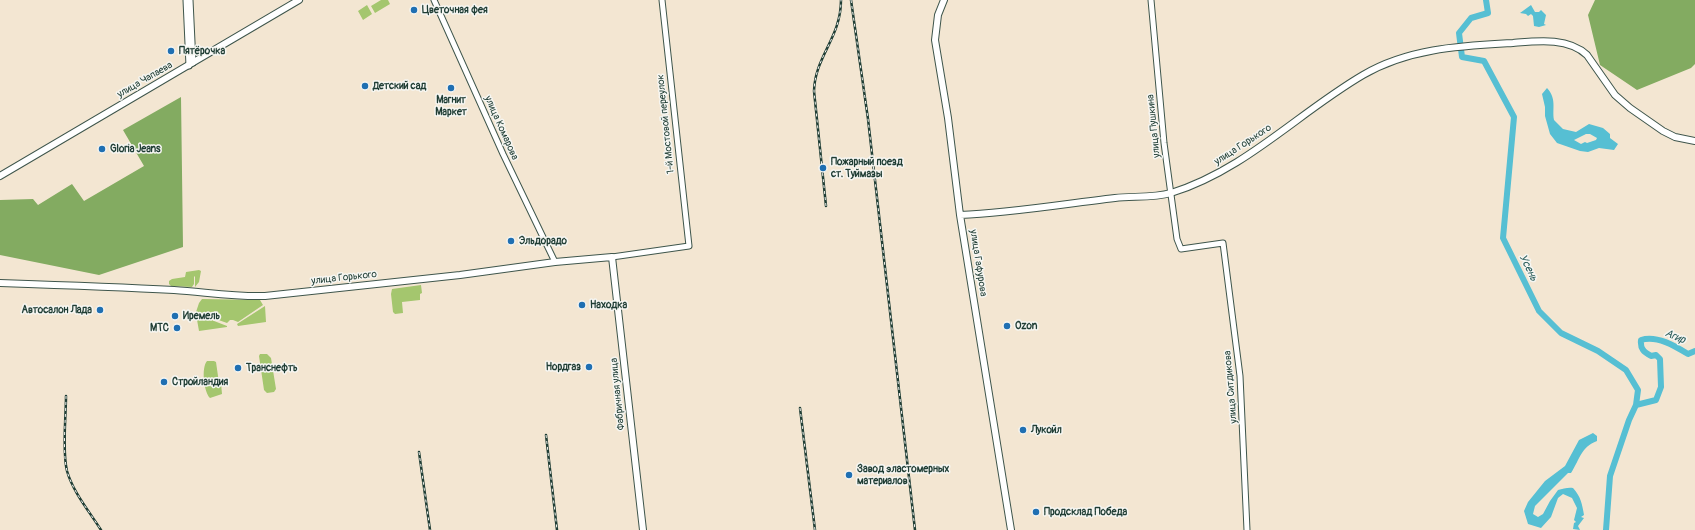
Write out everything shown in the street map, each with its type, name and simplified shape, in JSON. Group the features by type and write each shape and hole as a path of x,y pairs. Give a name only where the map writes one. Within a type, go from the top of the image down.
{"main road":[{"name":"улица Чапаева","path":"0,176 298,0"},
{"name":"улица Гафурова","path":"944,0 938,15 935,40 948,118 960,215 1011,530"},
{"name":"улица Горького","path":"960,215 1042,208 1116,198 1150,197 1171,193 1210,177 1247,157 1364,74 1381,66 1415,54 1449,47 1519,42 1568,43 1582,50 1587,55 1615,95 1630,108 1663,132 1675,137 1695,141"},
{"name":"улица Горького","path":"0,283 163,289 234,296 265,296 460,275 555,262 612,257"},
{"name":"Фабричная улица","path":"612,257 643,530"}],"street":[{"path":"186,0 191,64"},
{"path":"190,0 191,64"},
{"name":"улица Комарова","path":"434,0 503,154 555,262"},
{"name":"1-й Мостовой переулок","path":"662,0 689,246"},
{"name":"улица Пушкина","path":"1151,0 1163,136 1177,239 1181,249 1224,243"},
{"name":"улица Ситдикова","path":"1224,243 1240,376 1247,530"},
{"name":"улица Горького","path":"612,257 689,246"}],"green space":[{"path":"381,0 388,0 390,4 375,13 371,6"},
{"path":"1595,0 1695,0 1695,64 1691,68 1637,90 1600,65 1588,15"},
{"path":"367,5 372,14 363,20 358,11"},
{"path":"181,97 183,247 99,275 0,255 0,200 33,199 38,205 72,184 84,201 144,166 123,130"},
{"path":"201,271 199,282 195,287 195,276 192,287 171,286 169,284 169,281 172,279 185,277 186,272"},
{"path":"421,285 422,293 420,294 420,300 402,302 403,313 395,314 393,312 391,294 392,289"},
{"path":"202,299 260,300 263,305 238,322 230,320 227,323 196,312"},
{"path":"265,306 266,322 238,326 237,324"},
{"path":"196,314 227,326 227,327 199,331"},
{"path":"260,354 267,354 271,358 276,389 274,392 267,393 264,390 259,356"},
{"path":"207,361 216,362 222,394 210,398 206,391 204,380 204,369"}],"water":[{"path":"1531,5 1535,12 1539,12 1541,10 1546,15 1544,24 1546,25 1539,27 1534,26 1533,16 1531,14 1528,16 1520,13"},
{"path":"1547,88 1550,92 1553,100 1554,120 1563,129 1576,132 1589,124 1603,128 1610,134 1610,138 1618,144 1614,150 1599,148 1588,152 1580,151 1557,143 1550,134 1545,116 1545,107 1542,94","holes":["1586,134 1590,134 1597,138 1596,140 1581,144 1574,140"]},
{"path":"1593,433 1597,436 1597,441 1584,450 1571,473 1568,473 1535,506 1533,514 1538,517 1543,514 1558,490 1573,488 1582,504 1584,515 1581,517 1584,518 1578,526 1580,530 1573,529 1574,523 1576,522 1574,520 1577,508 1572,498 1563,494 1558,498 1551,517 1541,528 1528,524 1524,511 1528,502 1545,481 1565,466 1579,440"}],"waterway":[{"name":"Усень","path":"1486,0 1488,13 1471,18 1459,33 1462,57 1484,61 1514,117 1503,238 1539,311 1561,333 1598,351 1626,370 1638,390 1636,405 1629,420 1610,476 1606,530"},
{"name":"Агир","path":"1636,405 1656,400 1661,387 1660,359 1656,355 1651,356 1644,352 1641,346 1641,340 1653,339 1666,342 1688,354 1695,351"}],"railway":[{"path":"826,206 814,91 815,79 819,67 837,25 841,0"},
{"path":"851,0 868,119 915,530"},
{"path":"66,396 64,444 67,471 77,494 101,530"},
{"path":"800,408 815,530"},
{"path":"546,435 557,530"},
{"path":"419,452 430,530"}],"place":[{"name":"Цветочная фея","path":"414,10"},
{"name":"Пятёрочка","path":"171,51"},
{"name":"Детский сад","path":"365,86"},
{"name":"Магнит Маркет","path":"451,88"},
{"name":"Gloria Jeans","path":"102,149"},
{"name":"Пожарный поезд ст. Туймазы","path":"823,168"},
{"name":"Эльдорадо","path":"511,241"},
{"name":"Находка","path":"582,305"},
{"name":"Автосалон Лада","path":"100,310"},
{"name":"Иремель","path":"175,316"},
{"name":"Ozon","path":"1007,326"},
{"name":"МТС","path":"177,328"},
{"name":"Нордгаз","path":"589,367"},
{"name":"Транснефть","path":"238,368"},
{"name":"Стройландия","path":"164,382"},
{"name":"Лукойл","path":"1023,430"},
{"name":"Завод эластомерных материалов","path":"849,475"},
{"name":"Продсклад Победа","path":"1036,512"}]}
